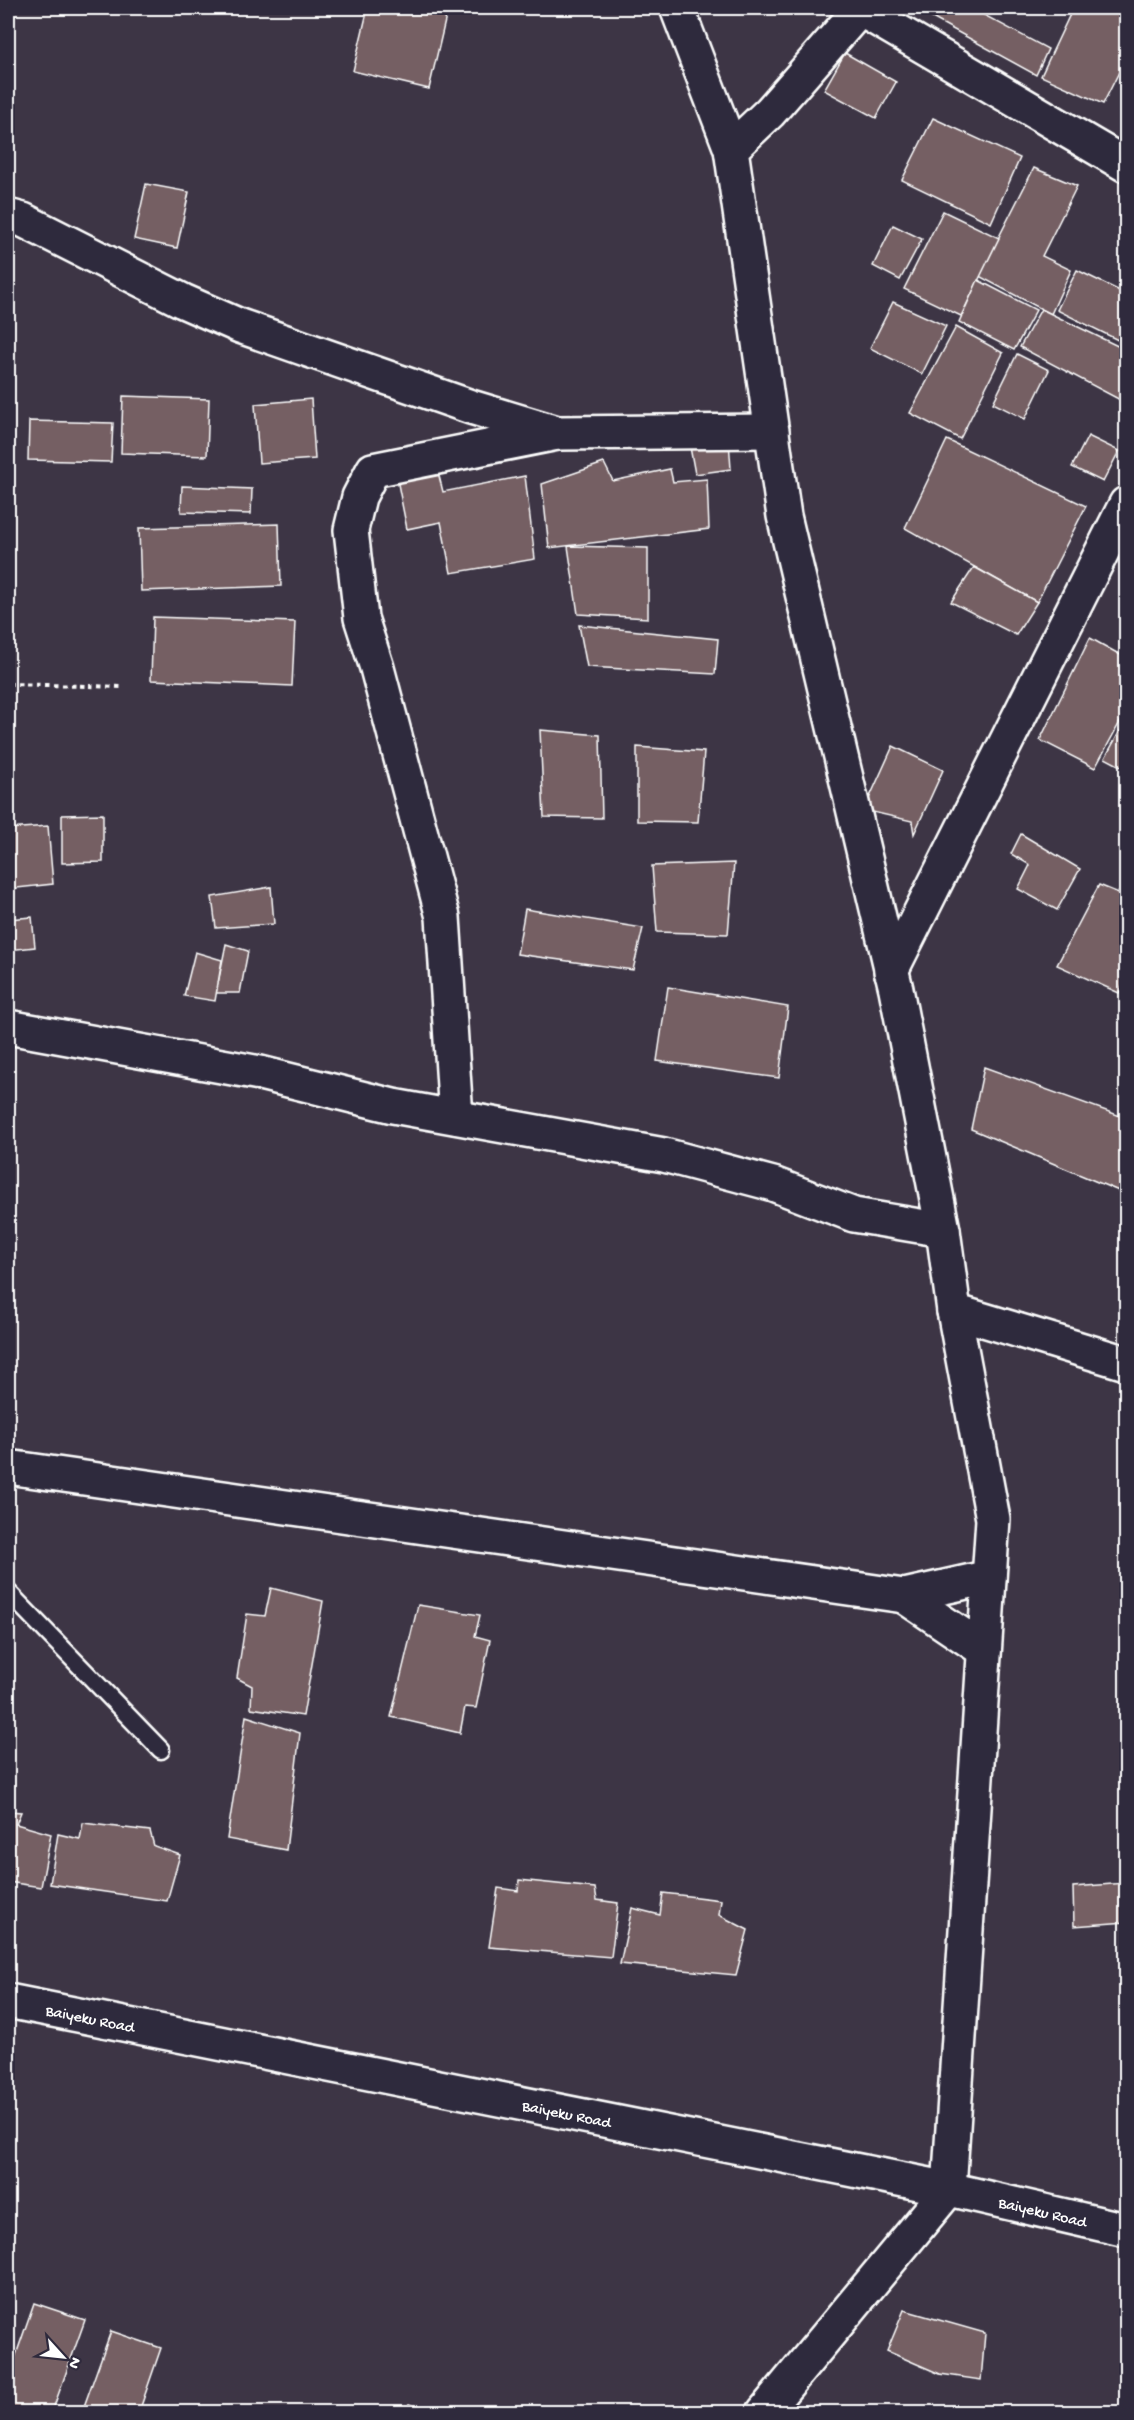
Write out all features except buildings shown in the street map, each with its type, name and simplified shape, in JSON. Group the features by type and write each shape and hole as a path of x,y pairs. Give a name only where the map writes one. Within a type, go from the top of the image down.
{"street":[{"path":"677,8 731,148 784,516 891,971 943,1230 954,1311 993,1519 949,2188 764,2412"},
{"path":"731,148 770,112 861,8 1126,165"},
{"path":"8,216 23,220 183,301 261,334 471,407 557,433"},
{"path":"456,1117 443,917 377,668 361,618 351,530 359,497 373,470 557,433 772,431"},
{"path":"891,971 1126,504"},
{"path":"8,1027 229,1067 393,1106 664,1155 773,1184 854,1215 943,1230"},
{"path":"954,1311 1126,1363"},
{"path":"8,1467 904,1596 989,1577"},
{"path":"904,1596 984,1650"},
{"name":"Baiyeku Road","path":"8,2001 949,2188 1126,2230"}],"lane":[{"path":"8,1592 160,1750"}],"path":[{"path":"8,684 124,687"}]}
